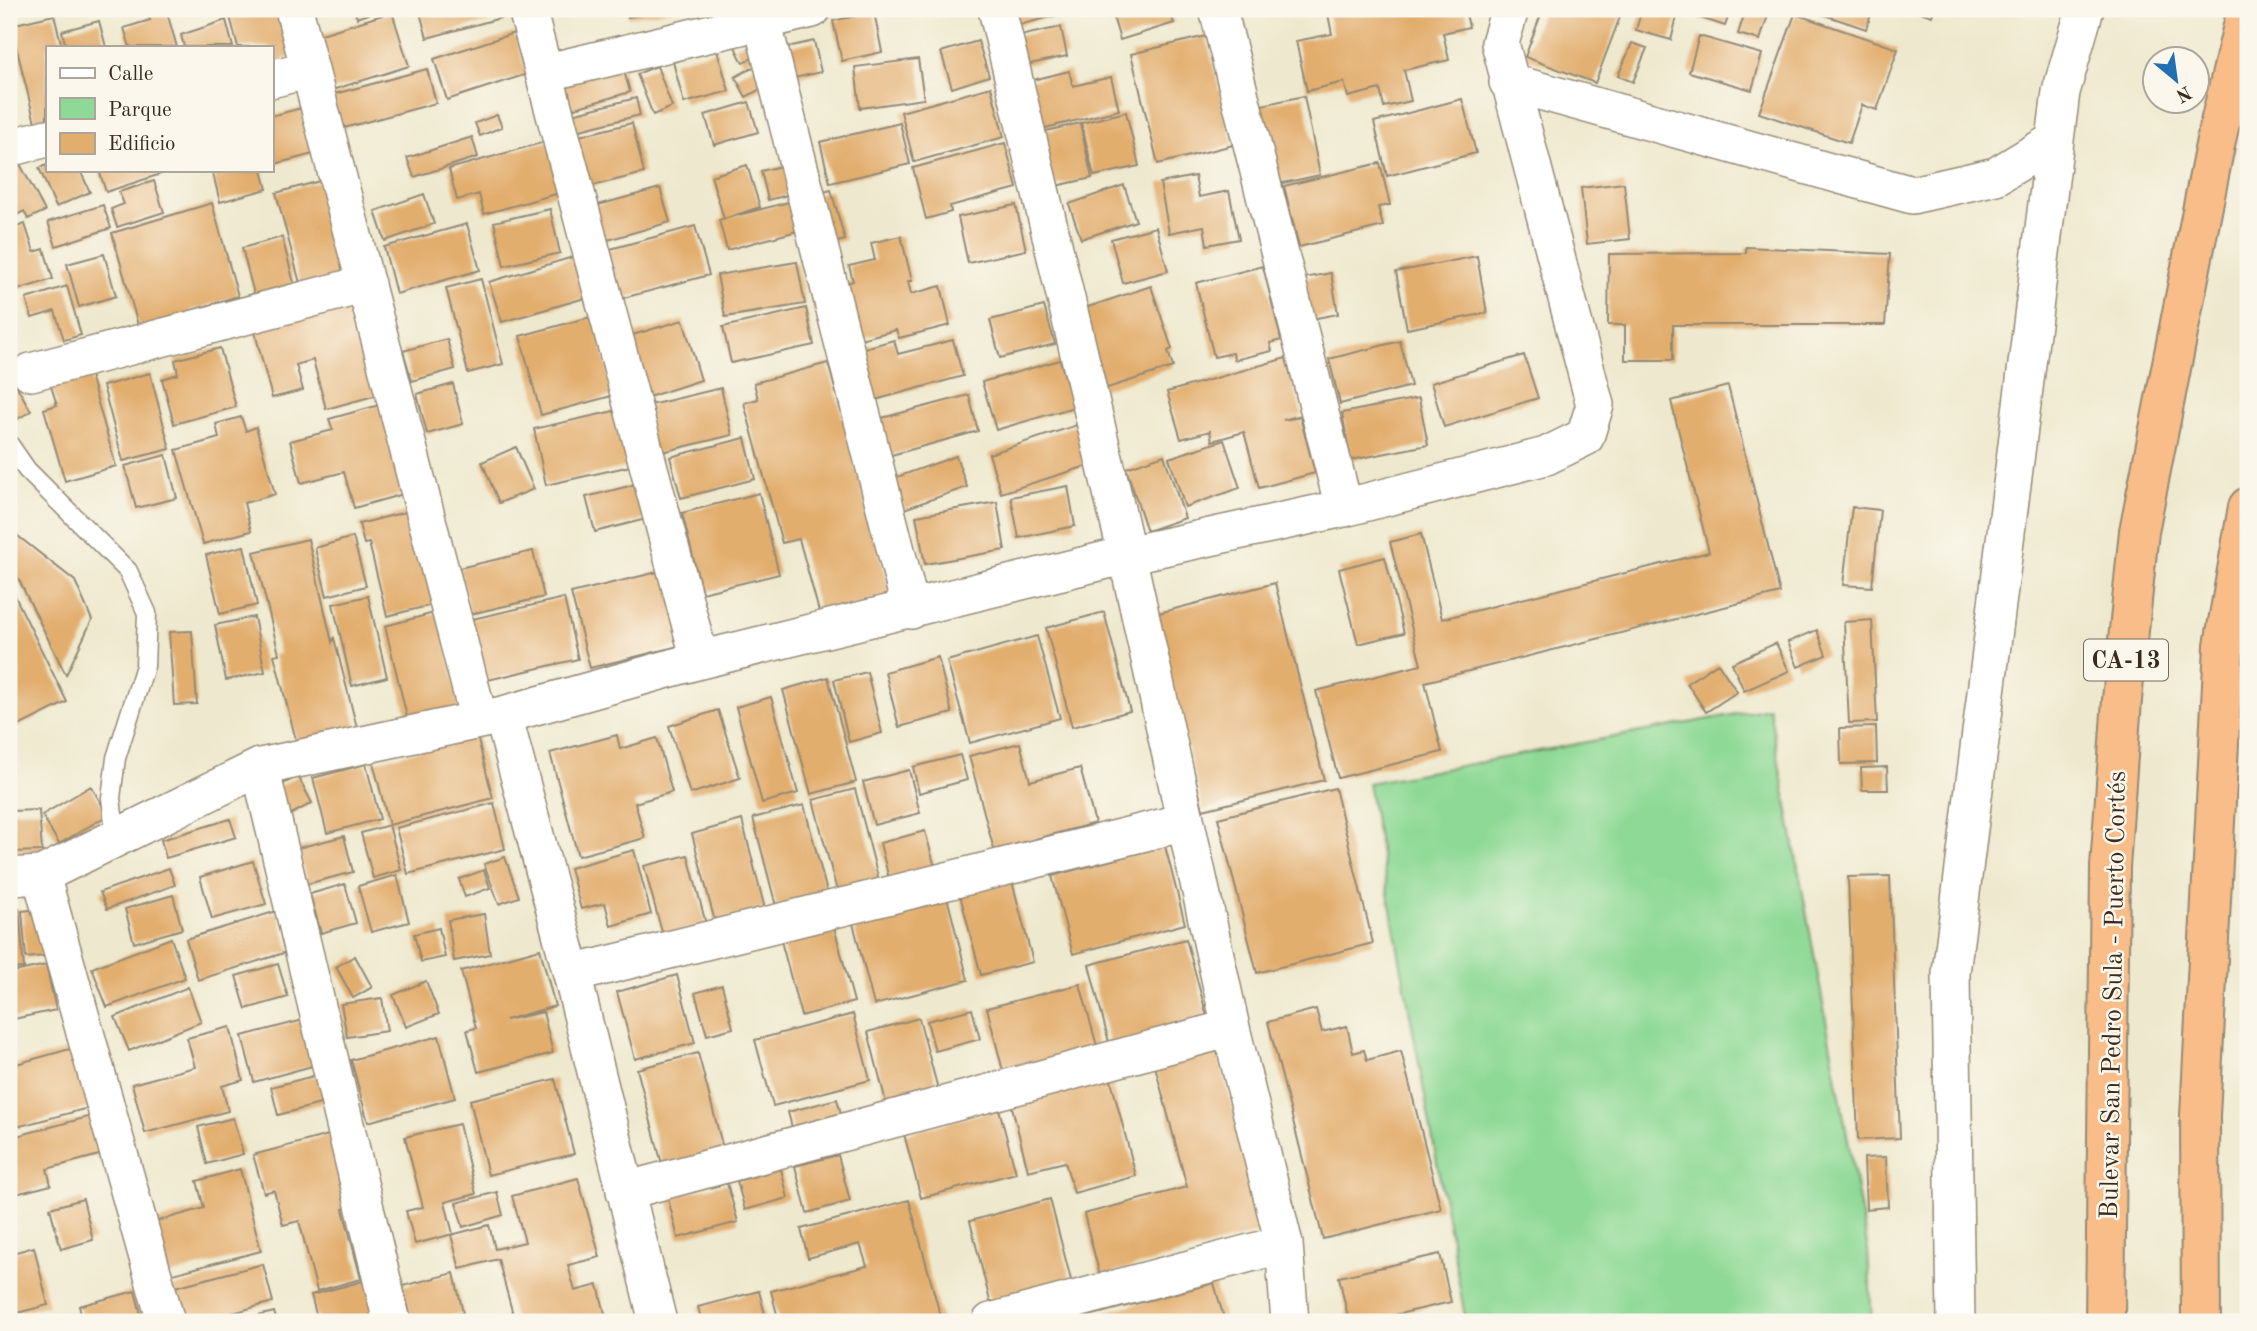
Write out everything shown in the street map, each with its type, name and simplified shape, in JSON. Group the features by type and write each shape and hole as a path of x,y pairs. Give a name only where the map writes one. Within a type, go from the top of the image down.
{"highway":[{"name":"Bulevar San Pedro Sula - Puerto Cortés","path":"2105,1322 2110,867 2137,544 2216,141 2247,9"},
{"path":"2200,1322 2200,1116 2224,645 2248,508"}],"street":[{"path":"294,9 366,284 491,718 572,974 658,1322"},
{"path":"527,9 701,660"},
{"path":"544,73 761,15 812,9"},
{"path":"997,9 1127,555 1231,1028 1284,1244 1290,1322"},
{"path":"1218,9 1344,508"},
{"path":"166,1322 25,876 116,839 260,767 491,718 701,660 1127,555 1344,508 1546,456 1585,437 1595,405 1508,82 1500,43 1510,9"},
{"path":"1956,1322 1951,973 2054,141 2061,92 2085,9"},
{"path":"761,15 911,610"},
{"path":"273,78 310,69"},
{"path":"1508,82 1912,195 1996,176 2054,141"},
{"path":"9,148 46,138"},
{"path":"31,372 366,284"},
{"path":"260,767 392,1322"},
{"path":"572,974 1185,822"},
{"path":"625,1191 1231,1028"},
{"path":"991,1322 1284,1244"}],"lane":[{"path":"9,444 27,470 128,572 147,613 145,666 116,758 111,798 116,839"}],"green space":[{"path":"1769,708 1868,1250 1872,1322 1466,1322 1368,783"}],"building":[{"path":"146,9 166,9 177,46 130,46 124,28 150,20"},
{"path":"228,9 283,9 296,56 273,62 273,46 238,46"},
{"path":"354,9 381,9 357,18"},
{"path":"419,9 513,9 515,14 427,38"},
{"path":"627,9 672,9 673,10 628,17"},
{"path":"1002,9 1065,9 1066,13 1007,28"},
{"path":"1125,9 1169,9 1174,23 1120,40 1112,13"},
{"path":"1327,9 1465,9 1469,27 1443,33 1449,60 1404,70 1411,101 1384,107 1380,89 1348,97 1344,82 1307,91 1296,41 1332,34"},
{"path":"1543,9 1623,9 1595,83 1525,57"},
{"path":"1642,9 1679,9 1671,40 1636,30"},
{"path":"1697,9 1731,9 1725,26 1694,16"},
{"path":"1746,9 1770,9 1760,40 1738,34"},
{"path":"1807,9 1873,9 1866,29"},
{"path":"1911,9 1934,9 1932,16"},
{"path":"392,12 409,66 329,91 312,37"},
{"path":"874,12 882,52 842,61 833,21"},
{"path":"1795,14 1898,49 1877,110 1862,105 1849,143 1759,113"},
{"path":"54,15 62,46 46,46 46,124 36,127 11,25"},
{"path":"226,20 233,46 184,46 181,35"},
{"path":"99,21 106,46 66,46 62,31"},
{"path":"1061,27 1067,56 1021,66 1015,37"},
{"path":"514,33 527,74 447,100 434,59"},
{"path":"1206,36 1233,145 1158,164 1131,54"},
{"path":"1699,36 1762,54 1752,90 1689,72"},
{"path":"753,39 760,54 743,63 735,47"},
{"path":"814,41 821,72 790,79 783,48"},
{"path":"978,41 989,76 952,88 941,52"},
{"path":"1632,43 1647,48 1633,82 1618,76"},
{"path":"717,50 729,91 684,103 673,62"},
{"path":"918,59 924,99 860,108 855,67"},
{"path":"621,60 630,92 565,111 556,78"},
{"path":"757,65 768,85 746,97 735,77"},
{"path":"657,66 672,107 653,115 637,74"},
{"path":"427,69 436,103 340,129 331,95"},
{"path":"1069,71 1073,86 1111,77 1119,110 1029,132 1017,84"},
{"path":"991,87 1004,137 914,162 901,112"},
{"path":"1304,96 1320,175 1269,186 1253,107"},
{"path":"636,98 640,115 572,132 568,115"},
{"path":"1462,99 1476,153 1387,176 1374,122"},
{"path":"749,102 758,132 714,145 705,115"},
{"path":"309,106 321,152 273,164 273,115"},
{"path":"1126,112 1139,166 1094,176 1081,123"},
{"path":"497,115 502,127 480,136 475,123"},
{"path":"632,123 644,173 588,187 575,137"},
{"path":"900,123 910,164 830,183 820,142"},
{"path":"1080,123 1092,178 1051,187 1038,133"},
{"path":"472,137 478,157 414,177 407,158"},
{"path":"548,141 563,192 484,214 479,194 457,200 449,169"},
{"path":"1005,143 1017,188 950,206 951,212 926,219 913,168"},
{"path":"1380,163 1390,205 1378,207 1383,226 1299,247 1284,186"},
{"path":"20,164 45,211 28,219 24,211 9,219 9,170"},
{"path":"46,165 46,172 81,172 90,192 56,207 39,168"},
{"path":"747,165 760,207 724,219 711,176"},
{"path":"785,165 792,194 768,200 761,171"},
{"path":"100,172 167,172 106,192"},
{"path":"212,172 263,172 267,189 220,202"},
{"path":"1195,176 1199,197 1229,191 1239,239 1207,245 1204,226 1169,233 1160,183"},
{"path":"327,179 352,273 301,287 276,193"},
{"path":"154,181 164,212 117,227 111,209 124,204 119,192"},
{"path":"1624,183 1630,239 1587,244 1581,188"},
{"path":"1124,185 1136,221 1081,239 1069,204"},
{"path":"660,188 670,222 601,242 591,207"},
{"path":"831,190 845,240 830,244 817,194"},
{"path":"424,194 434,224 385,241 375,211"},
{"path":"789,202 797,231 727,250 719,220"},
{"path":"212,203 238,296 190,311 192,316 140,332 112,233"},
{"path":"103,205 111,228 56,246 48,222"},
{"path":"1016,205 1026,250 968,263 958,217"},
{"path":"550,209 560,253 504,266 494,222"},
{"path":"25,224 34,252 44,249 53,279 11,292 9,229"},
{"path":"467,224 480,270 396,294 384,247"},
{"path":"695,226 709,275 616,300 603,251"},
{"path":"1156,227 1168,271 1123,283 1111,239"},
{"path":"901,236 912,281 908,281 911,294 941,286 950,325 899,338 896,330 856,340 842,284 853,281 849,266 875,260 871,243"},
{"path":"282,237 295,287 255,298 242,248"},
{"path":"1746,247 1890,254 1885,325 1673,325 1673,360 1625,360 1625,325 1608,325 1609,254 1746,253"},
{"path":"104,254 116,296 79,307 67,264"},
{"path":"1477,256 1487,313 1407,329 1396,272"},
{"path":"573,257 585,298 502,322 489,282"},
{"path":"797,262 805,304 725,317 717,275"},
{"path":"1263,266 1281,340 1270,343 1272,351 1234,360 1233,353 1214,357 1196,283"},
{"path":"1331,273 1338,314 1311,319 1304,278"},
{"path":"481,279 503,364 468,373 446,288"},
{"path":"67,286 81,335 64,340 55,311 32,318 26,299"},
{"path":"1151,286 1172,349 1168,351 1173,367 1098,391 1073,312"},
{"path":"356,297 381,394 326,409 313,360 296,365 303,390 272,398 253,325"},
{"path":"1044,306 1055,344 1000,358 990,320"},
{"path":"806,308 814,345 731,363 723,327"},
{"path":"594,316 615,395 541,415 520,336"},
{"path":"683,320 701,380 639,400 619,339"},
{"path":"447,339 455,369 412,381 403,351"},
{"path":"894,340 898,354 953,340 963,376 875,400 861,349"},
{"path":"1400,341 1411,386 1340,404 1329,359"},
{"path":"220,348 236,407 174,424 162,379 178,374 175,360"},
{"path":"1524,355 1538,398 1444,427 1431,383"},
{"path":"1286,358 1302,415 1283,420 1300,417 1315,473 1259,488 1244,432 1212,441 1210,431 1181,439 1167,392"},
{"path":"1060,360 1074,407 996,430 982,382"},
{"path":"828,363 891,595 820,615 799,539 782,543 744,403 758,399 754,383"},
{"path":"88,368 116,466 65,481 44,409 57,405 49,380"},
{"path":"9,373 31,411 9,424"},
{"path":"150,373 170,449 123,461 103,386"},
{"path":"453,384 463,424 427,434 417,394"},
{"path":"1728,386 1780,593 1425,682 1442,752 1338,778 1316,691 1421,665 1390,542 1421,534 1442,619 1709,552 1671,401"},
{"path":"721,388 732,435 654,454 642,407"},
{"path":"969,395 978,431 888,456 878,419"},
{"path":"1419,398 1428,445 1351,460 1342,413"},
{"path":"383,404 407,493 354,508 344,472 301,483 290,441 333,430 329,419"},
{"path":"623,409 635,465 546,485 534,429"},
{"path":"241,417 246,431 256,427 275,494 244,503 251,531 203,544 176,450 219,438 216,424"},
{"path":"1077,425 1090,465 1001,493 989,454"},
{"path":"745,438 755,479 681,498 670,457"},
{"path":"1224,440 1240,488 1185,507 1169,458"},
{"path":"516,447 534,489 499,503 482,462"},
{"path":"166,455 177,498 136,508 125,466"},
{"path":"1164,455 1185,518 1147,531 1126,468"},
{"path":"956,456 967,487 904,509 894,478"},
{"path":"637,484 646,519 595,532 586,497"},
{"path":"1068,486 1075,526 1019,538 1011,497"},
{"path":"759,493 779,574 702,593 682,513"},
{"path":"997,502 1005,550 925,564 916,516"},
{"path":"1852,507 1880,510 1872,587 1843,585"},
{"path":"413,510 436,604 387,616 369,543 364,544 359,524"},
{"path":"9,529 75,581 92,620 66,675 9,560"},
{"path":"353,537 366,586 327,596 315,548"},
{"path":"308,539 332,642 334,638 357,728 297,744 274,655 279,654 254,552"},
{"path":"244,546 257,605 220,614 206,555"},
{"path":"533,551 544,597 470,614 459,568"},
{"path":"1385,557 1404,633 1358,644 1339,569"},
{"path":"666,570 683,645 590,668 571,593"},
{"path":"1275,583 1324,780 1203,810 1155,614"},
{"path":"9,584 67,702 9,731"},
{"path":"368,596 387,677 352,686 333,604"},
{"path":"564,598 578,659 479,682 464,621"},
{"path":"438,612 461,707 408,721 385,626"},
{"path":"1104,612 1130,711 1072,727 1046,628"},
{"path":"254,617 265,672 226,680 215,625"},
{"path":"1872,620 1877,722 1849,723 1844,622"},
{"path":"1817,630 1826,655 1798,667 1788,642"},
{"path":"192,631 197,704 174,705 169,632"},
{"path":"1037,636 1060,718 970,743 947,661"},
{"path":"1776,643 1789,671 1744,691 1732,663"},
{"path":"938,657 952,713 899,727 885,672"},
{"path":"1718,663 1737,692 1706,712 1687,683"},
{"path":"867,672 882,733 849,742 834,680"},
{"path":"828,677 856,782 811,794 783,690"},
{"path":"771,697 798,793 762,803 736,707"},
{"path":"718,710 740,778 690,794 669,726"},
{"path":"1876,727 1877,763 1841,764 1840,728"},
{"path":"617,735 620,749 657,738 672,792 635,803 645,838 578,856 550,753"},
{"path":"477,736 493,798 389,825 373,762"},
{"path":"1020,743 1030,781 1080,768 1095,823 994,850 969,756"},
{"path":"960,755 967,780 919,793 913,767"},
{"path":"366,764 380,819 327,833 313,778"},
{"path":"1887,767 1888,790 1862,790 1861,768"},
{"path":"909,770 920,813 874,825 863,782"},
{"path":"298,776 312,803 288,816 274,789"},
{"path":"91,786 108,815 59,844 42,815"},
{"path":"1335,788 1373,943 1257,973 1218,818"},
{"path":"855,789 879,881 837,891 813,800"},
{"path":"494,803 505,849 408,874 396,828"},
{"path":"804,805 827,892 776,906 753,818"},
{"path":"39,810 42,851 9,852 9,811"},
{"path":"230,819 236,837 166,858 161,840"},
{"path":"742,820 765,909 715,922 692,834"},
{"path":"389,825 401,870 373,878 361,833"},
{"path":"925,831 935,867 889,879 880,843"},
{"path":"344,836 353,872 307,884 298,848"},
{"path":"1165,846 1185,924 1073,954 1052,876"},
{"path":"634,850 651,914 611,926 605,903 581,909 570,868"},
{"path":"688,855 706,924 663,936 644,866"},
{"path":"505,857 519,897 499,904 484,864"},
{"path":"253,861 266,904 212,919 200,877"},
{"path":"169,868 175,885 107,909 100,892"},
{"path":"484,870 490,888 465,897 459,879"},
{"path":"397,875 409,922 371,932 358,886"},
{"path":"1890,876 1900,1138 1858,1140 1848,877"},
{"path":"1012,881 1033,962 981,975 960,895"},
{"path":"345,884 356,923 321,933 310,894"},
{"path":"173,895 182,929 134,943 125,909"},
{"path":"947,897 968,980 874,1005 853,923"},
{"path":"49,908 52,955 26,958 22,911"},
{"path":"19,909 24,968 9,969 9,910"},
{"path":"277,911 290,951 198,980 186,939"},
{"path":"484,914 490,954 454,961 448,920"},
{"path":"833,923 854,1002 801,1016 780,937"},
{"path":"439,928 445,957 421,962 414,934"},
{"path":"171,938 185,978 107,1007 92,968"},
{"path":"1186,939 1208,1020 1110,1046 1089,965"},
{"path":"540,949 555,1006 505,1020 543,1012 553,1053 478,1072 467,1030 476,1028 461,971"},
{"path":"355,956 372,987 353,998 336,967"},
{"path":"278,964 288,997 246,1009 236,976"},
{"path":"46,965 56,1010 9,1020 9,973"},
{"path":"677,975 695,1043 635,1059 617,992"},
{"path":"426,981 439,1014 406,1027 393,995"},
{"path":"1080,984 1098,1050 1004,1075 987,1008"},
{"path":"722,985 733,1028 707,1035 695,993"},
{"path":"188,987 201,1022 129,1051 115,1017"},
{"path":"382,998 387,1031 347,1037 341,1004"},
{"path":"972,1009 980,1039 935,1051 927,1021"},
{"path":"1316,1009 1322,1032 1347,1026 1353,1053 1364,1050 1367,1060 1401,1051 1441,1209 1323,1239 1268,1022"},
{"path":"853,1014 870,1080 773,1106 755,1040"},
{"path":"311,1018 323,1063 254,1082 242,1036"},
{"path":"919,1018 939,1093 887,1106 868,1032"},
{"path":"230,1027 243,1080 222,1086 228,1111 145,1133 132,1084 195,1067 187,1038"},
{"path":"439,1036 455,1098 368,1122 351,1060"},
{"path":"84,1045 100,1105 9,1129 9,1066"},
{"path":"1217,1049 1265,1231 1100,1276 1084,1214 1187,1187 1155,1066"},
{"path":"698,1053 724,1152 663,1168 637,1069"},
{"path":"1109,1073 1136,1176 1074,1193 1065,1162 1028,1171 1010,1099"},
{"path":"321,1074 328,1102 278,1115 271,1087"},
{"path":"555,1079 574,1154 488,1175 470,1100"},
{"path":"837,1099 843,1121 794,1135 788,1112"},
{"path":"999,1109 1016,1173 921,1198 904,1134"},
{"path":"103,1113 114,1151 47,1169 51,1185 12,1195 9,1182 9,1138"},
{"path":"233,1118 243,1154 207,1164 198,1127"},
{"path":"459,1124 476,1194 445,1202 453,1234 415,1244 406,1211 423,1207 405,1137"},
{"path":"336,1133 345,1171 337,1173 346,1208 343,1209 361,1279 317,1291 299,1221 283,1225 274,1190 264,1193 253,1155"},
{"path":"838,1155 850,1201 807,1213 795,1166"},
{"path":"1886,1157 1888,1207 1866,1209 1864,1158"},
{"path":"240,1169 261,1251 165,1276 151,1223 204,1208 197,1181"},
{"path":"781,1169 788,1198 745,1210 737,1181"},
{"path":"578,1178 600,1257 568,1265 575,1291 598,1285 607,1322 515,1322 498,1259 460,1269 451,1235 489,1225 495,1249 525,1242 512,1196"},
{"path":"727,1183 738,1222 678,1238 668,1198"},
{"path":"497,1192 503,1215 463,1227 456,1203"},
{"path":"83,1199 93,1240 61,1249 50,1208"},
{"path":"1050,1199 1072,1284 991,1305 970,1221"},
{"path":"909,1200 942,1322 779,1322 771,1291 867,1266 860,1244 808,1258 801,1229"},
{"path":"34,1247 48,1305 9,1315 9,1254"},
{"path":"1440,1254 1451,1302 1364,1322 1349,1322 1339,1277"},
{"path":"263,1264 273,1302 218,1317 220,1322 180,1322 171,1288"},
{"path":"454,1273 463,1313 427,1322 412,1322 403,1286"},
{"path":"371,1279 381,1315 355,1322 318,1322 311,1295"},
{"path":"1214,1283 1225,1322 1074,1320"},
{"path":"135,1291 143,1322 83,1322 79,1306"},
{"path":"759,1291 767,1322 702,1322 698,1307"},
{"path":"274,1312 277,1322 238,1322 238,1321"}]}
